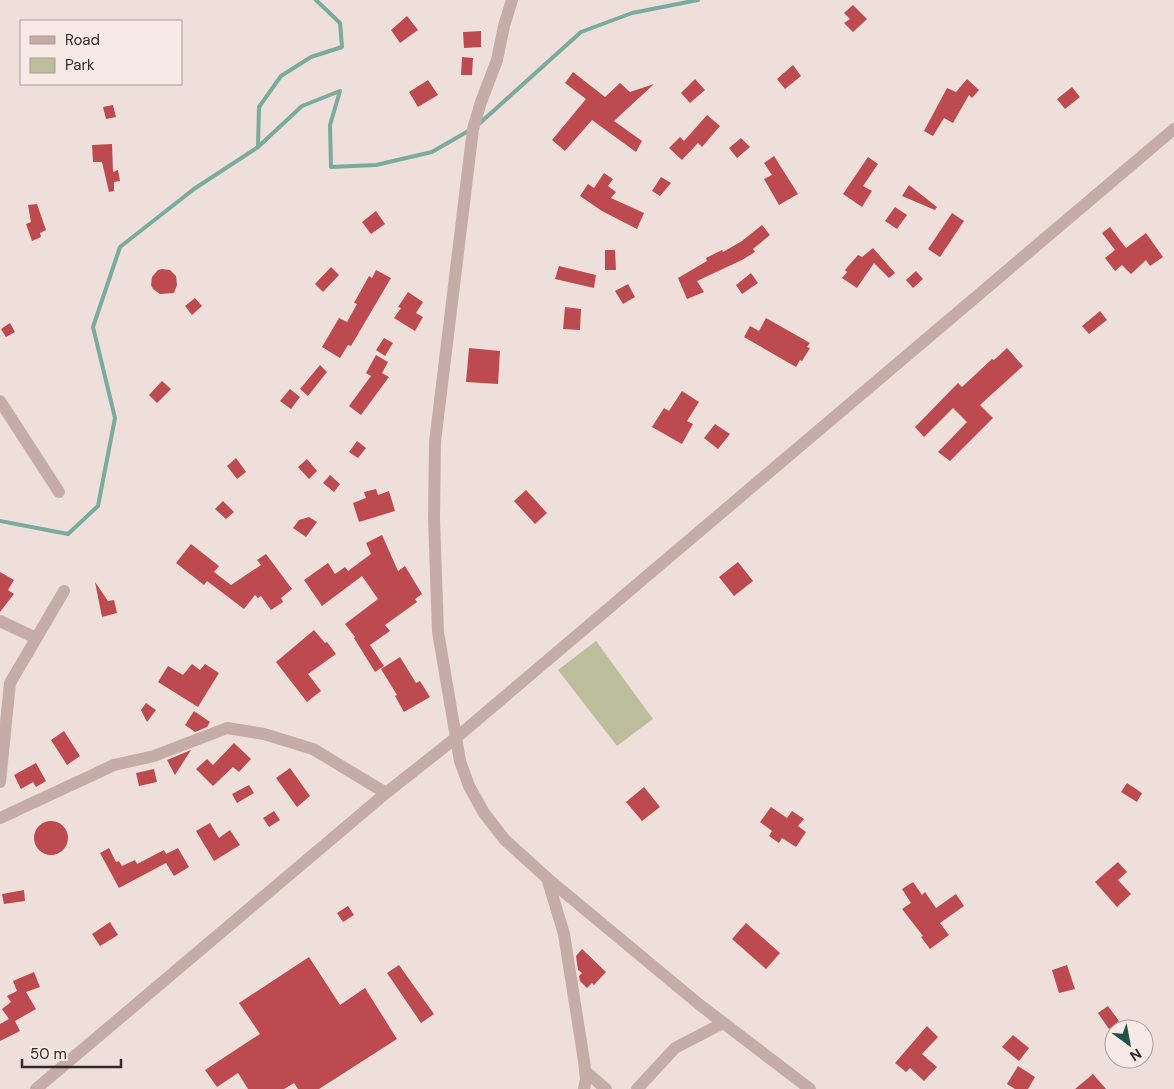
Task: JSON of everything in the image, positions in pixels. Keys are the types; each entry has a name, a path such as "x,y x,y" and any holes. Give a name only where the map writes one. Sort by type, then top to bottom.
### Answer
{"street":[{"path":"512,0 497,60 473,129 435,442 434,519 438,632 460,761 469,786 484,813 506,840 547,878 723,1023 810,1089"},
{"path":"36,1089 386,793 457,737 1174,129"},
{"path":"0,401 59,492"},
{"path":"0,782 10,683 64,591"},
{"path":"0,621 36,638"},
{"path":"0,818 114,765 154,756 226,728 264,734 313,749 386,793"},
{"path":"547,878 564,934 585,1071 584,1089"},
{"path":"637,1089 675,1048 723,1023"},
{"path":"585,1071 606,1089"}],"green space":[{"path":"596,641 653,719 617,746 558,670"}],"building":[{"path":"853,5 867,19 853,32 844,23 850,19 844,13"},
{"path":"407,16 418,30 400,43 391,30"},
{"path":"481,31 481,47 464,48 463,32"},
{"path":"462,57 473,58 472,75 461,75"},
{"path":"793,65 801,76 785,89 777,79"},
{"path":"573,72 605,97 620,83 630,92 654,84 614,121 642,141 636,152 592,120 565,151 552,140 586,99 565,83"},
{"path":"695,79 705,90 690,103 681,93"},
{"path":"967,79 979,90 972,98 969,95 953,123 944,118 933,136 924,131 947,88 956,92"},
{"path":"428,80 438,95 418,107 409,92"},
{"path":"1072,87 1080,97 1065,109 1057,99"},
{"path":"113,105 116,117 106,119 103,107"},
{"path":"707,115 720,126 702,147 698,143 682,160 669,148 680,137 684,141"},
{"path":"741,138 750,147 737,158 729,148"},
{"path":"112,144 113,172 118,170 120,181 114,182 114,191 109,192 102,162 93,162 92,145"},
{"path":"774,156 798,194 779,205 764,179 772,175 764,163"},
{"path":"868,157 878,164 863,186 872,191 862,207 843,194"},
{"path":"604,173 613,179 608,186 616,192 611,198 644,213 637,229 602,211 580,196 588,184 594,188"},
{"path":"661,177 671,183 660,196 652,191"},
{"path":"909,185 937,207 935,210 902,196"},
{"path":"37,204 46,230 40,233 41,237 32,241 26,224 31,222 28,205"},
{"path":"895,207 907,215 897,229 885,221"},
{"path":"376,211 385,224 371,234 362,222"},
{"path":"952,213 964,221 940,257 928,249"},
{"path":"762,225 770,235 753,249 755,252 697,281 704,292 687,299 678,278 707,261 706,258 722,250 723,252 742,241"},
{"path":"1110,227 1126,248 1146,233 1163,257 1150,266 1146,260 1131,274 1122,265 1115,271 1105,258 1115,250 1102,233"},
{"path":"873,248 895,273 889,278 874,263 857,288 842,278 847,272 845,270 858,255 862,257"},
{"path":"605,250 615,250 616,270 605,270"},
{"path":"559,266 596,275 594,288 555,279"},
{"path":"331,267 339,275 323,292 315,284"},
{"path":"158,270 170,270 176,276 177,285 174,293 160,294 151,285 152,277"},
{"path":"376,270 391,278 351,346 348,345 340,358 322,347 339,318 347,322 357,304 354,303 369,276 372,278"},
{"path":"916,271 923,279 913,288 906,280"},
{"path":"751,273 758,283 742,294 736,285"},
{"path":"628,284 635,297 623,304 615,291"},
{"path":"408,292 423,302 416,313 423,317 415,331 394,318 401,308 398,307"},
{"path":"195,298 202,306 192,315 185,306"},
{"path":"565,307 581,309 580,330 563,329"},
{"path":"1100,311 1107,320 1089,334 1082,326"},
{"path":"766,318 810,343 807,347 810,348 796,367 744,337 750,326 759,331"},
{"path":"10,323 15,332 6,337 1,329"},
{"path":"384,338 393,343 385,356 376,350"},
{"path":"469,348 500,351 498,384 466,382"},
{"path":"1007,348 1023,366 980,405 993,418 950,461 938,452 967,422 953,408 924,437 915,427 958,383 962,387 992,359 994,360"},
{"path":"376,355 388,362 382,373 389,377 361,415 349,406 371,376 366,373"},
{"path":"320,365 327,372 308,396 300,389"},
{"path":"162,381 171,389 157,403 149,395"},
{"path":"290,389 300,397 291,409 280,401"},
{"path":"682,391 699,402 687,421 693,424 682,444 652,427 664,408 669,411"},
{"path":"715,424 730,434 718,449 704,438"},
{"path":"357,441 366,448 358,458 349,452"},
{"path":"236,458 246,472 237,479 227,466"},
{"path":"307,459 317,471 309,479 298,467"},
{"path":"330,475 340,484 334,492 323,483"},
{"path":"376,489 378,495 389,491 395,511 359,522 353,503 366,498 364,492"},
{"path":"526,490 547,513 535,524 514,501"},
{"path":"223,501 234,512 226,519 215,509"},
{"path":"309,517 317,522 306,537 293,528 299,520"},
{"path":"382,535 398,571 405,566 422,594 415,599 417,602 385,625 390,631 370,645 384,666 375,672 355,637 345,624 378,599 362,576 322,606 304,580 328,563 335,574 345,567 348,571 371,554 366,543"},
{"path":"191,544 219,566 214,572 231,585 261,565 257,560 266,554 292,589 281,598 283,602 271,610 261,596 258,598 255,595 244,609 207,581 204,585 176,563"},
{"path":"738,562 753,581 734,596 719,577"},
{"path":"0,572 14,580 8,590 14,594 0,612"},
{"path":"95,582 108,601 114,600 117,613 102,617"},
{"path":"314,630 336,654 308,674 321,691 307,702 276,662"},
{"path":"400,657 416,683 420,681 430,697 404,712 395,696 397,695 381,669"},
{"path":"192,664 200,670 205,664 219,673 198,707 158,682 168,666 183,675"},
{"path":"146,703 156,710 147,722 141,710"},
{"path":"194,711 210,722 207,727 195,732 185,725"},
{"path":"64,731 80,756 67,765 51,740"},
{"path":"234,743 251,759 239,772 233,767 213,786 196,769 207,759 213,765"},
{"path":"191,750 175,775 167,760"},
{"path":"36,763 46,781 36,787 33,782 21,789 14,775"},
{"path":"290,768 310,796 297,807 276,778"},
{"path":"154,769 157,782 139,786 136,773"},
{"path":"1127,783 1142,793 1137,802 1121,792"},
{"path":"249,785 254,793 237,803 232,794"},
{"path":"644,787 660,807 642,821 626,802"},
{"path":"771,807 787,818 792,811 804,819 798,826 806,832 796,847 782,838 779,843 769,836 772,831 760,822"},
{"path":"274,811 280,820 269,827 263,818"},
{"path":"51,821 58,822 63,826 67,831 67,845 63,850 58,854 51,855 44,854 39,850 35,845 34,838 35,831 39,826 44,822"},
{"path":"210,823 219,838 230,830 240,845 214,861 196,831"},
{"path":"109,848 116,862 119,861 122,866 135,860 137,864 164,850 166,854 178,848 189,867 174,876 166,863 119,888 100,853"},
{"path":"1118,862 1127,872 1118,880 1131,894 1117,907 1095,882"},
{"path":"913,882 922,895 925,892 936,908 956,894 964,906 940,923 949,935 930,949 921,937 923,936 902,909 911,903 902,889"},
{"path":"24,890 25,901 4,904 2,894"},
{"path":"348,906 354,915 343,922 337,913"},
{"path":"110,922 118,935 100,946 92,934"},
{"path":"746,923 780,953 766,969 732,939"},
{"path":"582,949 606,972 594,985 592,983 587,988 580,981 579,976 582,973 578,970 576,956"},
{"path":"309,957 340,1005 365,988 397,1039 319,1089 298,1089 294,1083 284,1089 248,1089 238,1073 217,1087 205,1070 260,1034 239,1003"},
{"path":"399,965 434,1014 421,1023 387,973"},
{"path":"1067,965 1075,989 1059,993 1052,970"},
{"path":"34,972 40,987 26,992 36,1009 15,1021 20,1031 0,1041 0,1024 9,1019 2,1009 11,1002 7,996 17,991 13,981"},
{"path":"1108,1006 1118,1019 1104,1019 1104,1022 1098,1013"},
{"path":"927,1026 938,1037 922,1054 937,1067 924,1081 910,1068 906,1072 895,1063"},
{"path":"1013,1035 1029,1048 1019,1061 1002,1047"},
{"path":"1018,1066 1035,1077 1028,1089 1015,1089 1007,1084"},
{"path":"1093,1074 1106,1089 1075,1089"}],"waterway":[{"path":"258,146 259,107 281,76 311,57 342,47 340,23 316,0"},
{"path":"480,123 581,32 632,13 698,0"},
{"path":"0,521 68,534 98,506 115,418 93,327 120,247 194,189 258,147 302,106 340,91 330,125 331,167 376,165 432,152 470,130"}]}
